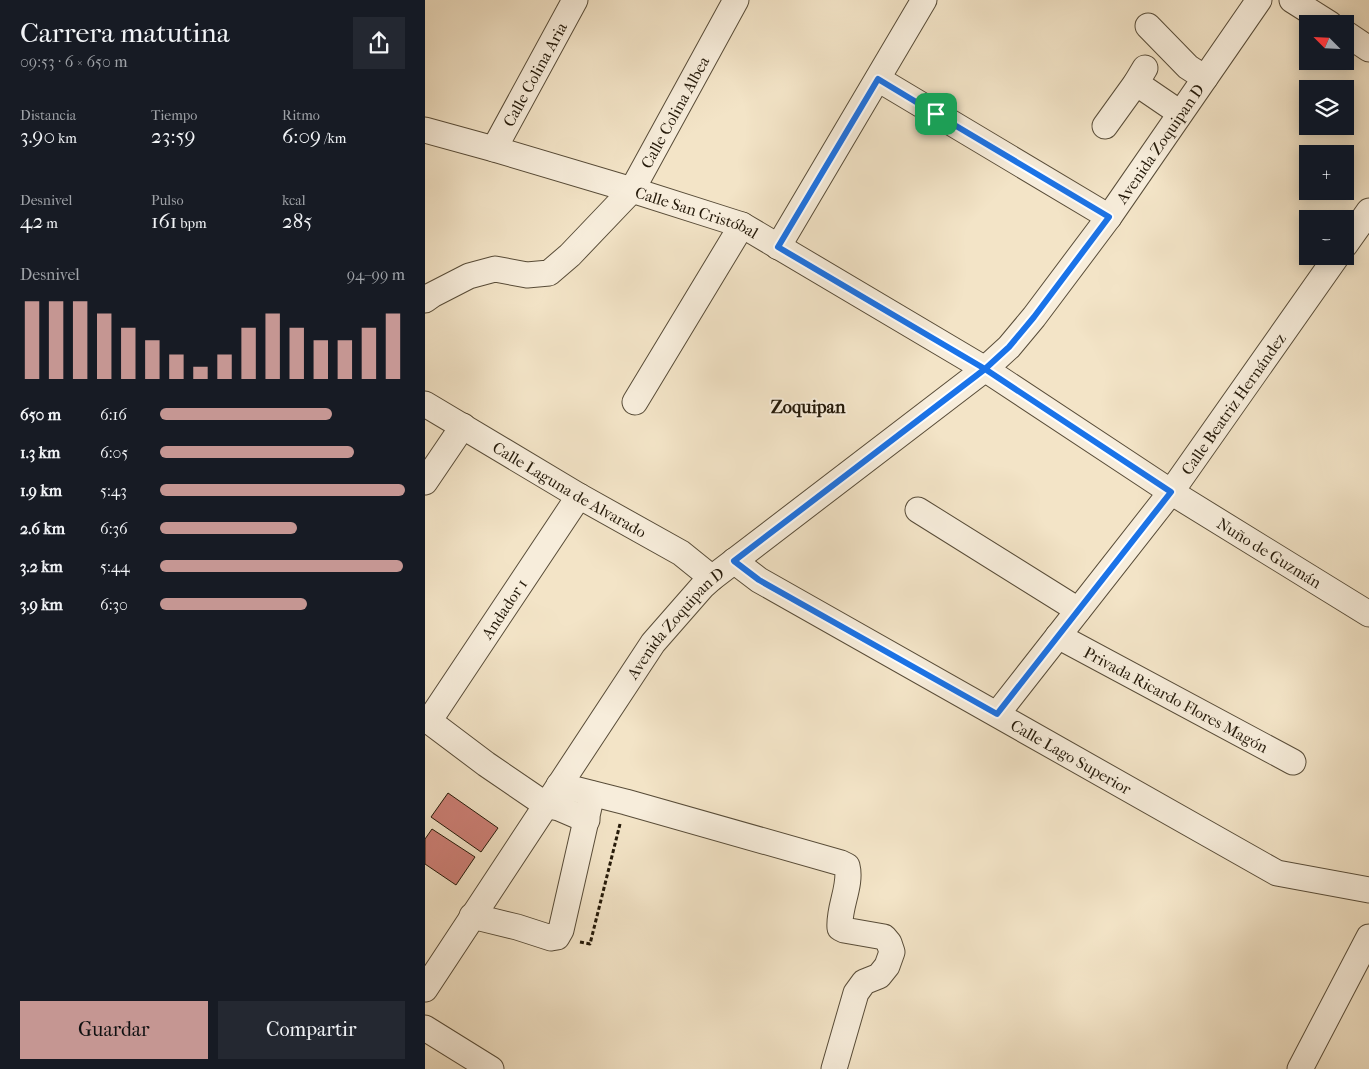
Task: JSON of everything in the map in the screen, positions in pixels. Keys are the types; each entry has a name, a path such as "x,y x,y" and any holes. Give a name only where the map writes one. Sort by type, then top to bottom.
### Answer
{"street":[{"name":"Calle Colina Aria","path":"495,149 575,0"},
{"name":"Calle Colina Albea","path":"425,300 469,276 495,269 527,275 549,273 570,255 633,190 736,0"},
{"path":"778,247 924,0"},
{"name":"Avenida Zoquipan D","path":"425,989 433,958 472,916 653,642 702,586 985,369 1009,347 1034,317 1109,217 1259,0"},
{"path":"1292,0 1316,15"},
{"path":"1148,26 1188,67 1205,78"},
{"path":"1354,39 1369,49"},
{"path":"1105,126 1141,76 1180,113"},
{"path":"878,79 1109,217"},
{"name":"Calle San Cristóbal","path":"425,130 633,190 742,225 985,369 1171,492"},
{"path":"1354,232 1369,211"},
{"path":"635,402 742,225"},
{"name":"Calle Beatriz Hernández","path":"997,714 1171,492 1331,265"},
{"name":"Calle Laguna de Alvarado","path":"425,404 579,496 681,553 712,578"},
{"path":"425,482 463,426"},
{"name":"Nuño de Guzmán","path":"1171,492 1369,614"},
{"name":"Andador 1","path":"427,720 579,496"},
{"path":"918,510 1078,610"},
{"name":"Calle Lago Superior","path":"734,561 759,580 1277,873 1369,890"},
{"name":"Privada Ricardo Flores Magón","path":"1058,636 1293,762"},
{"path":"427,720 486,764 552,795 592,794 847,866 849,873 839,923 840,928 884,938 889,943 892,952 887,966 879,976 864,982 856,993 834,1069"},
{"path":"472,916 551,938 557,937 561,930 592,794"},
{"path":"552,795 559,808 587,820"},
{"path":"1300,1069 1369,936"},
{"path":"425,1028 491,1069"}],"path":[{"path":"557,937 590,944 625,802"}],"building":[{"path":"448,793 498,828 481,852 431,817"},
{"path":"432,829 475,857 456,885 425,864 425,839"}],"district":[{"name":"Zoquipan","path":"808,407"}],"route":[{"path":"936,114 878,79 778,247 985,369 1171,492 997,714 759,580 734,561 985,369 1009,347 1034,317 1109,217 936,114"}]}
